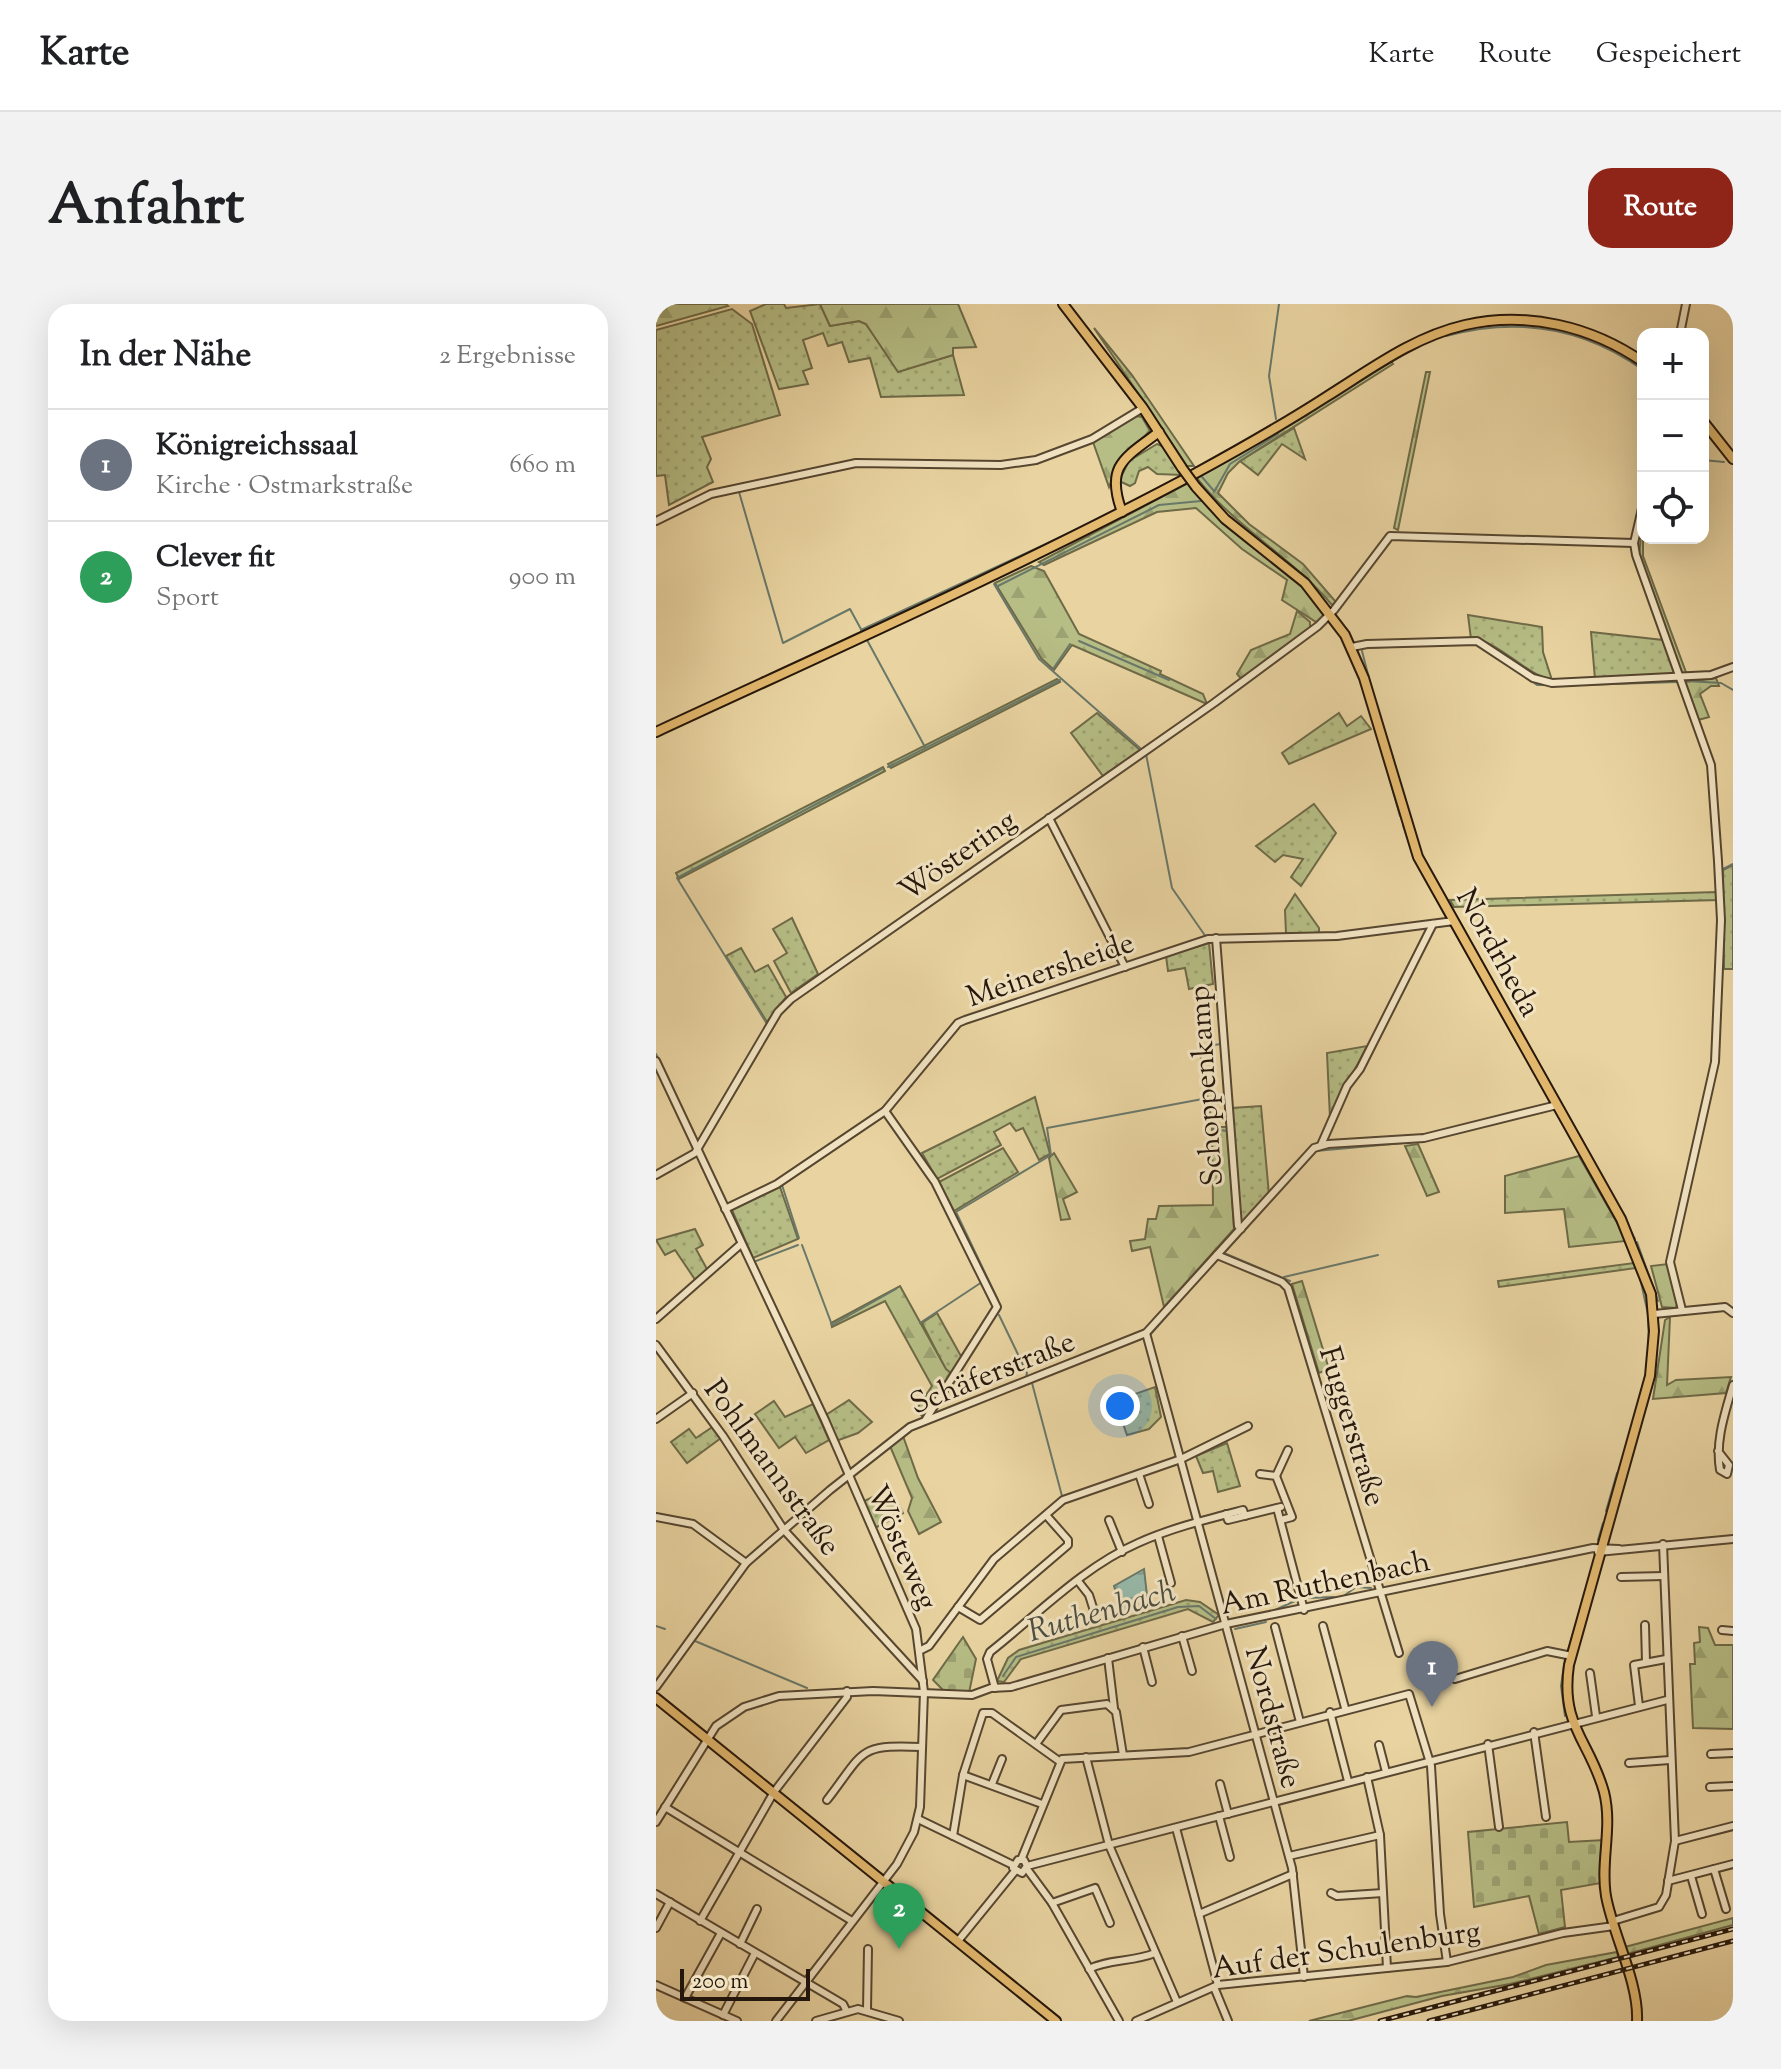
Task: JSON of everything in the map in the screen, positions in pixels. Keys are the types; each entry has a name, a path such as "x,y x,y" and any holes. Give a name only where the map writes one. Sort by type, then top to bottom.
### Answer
{"main road":[{"name":"Nordrheda","path":"1063,304 1143,408 1196,487 1225,519 1305,583 1332,613 1352,647 1415,849 1633,1242 1654,1314 1647,1392 1572,1656 1566,1694 1572,1722 1598,1775 1606,1801 1609,1828 1606,1892 1637,2021"},
{"path":"656,732 1125,510 1265,434 1400,350 1456,327 1511,320 1557,324 1602,339 1637,359"},
{"path":"1709,429 1733,459"},
{"path":"1125,510 1114,488 1116,471 1126,458 1161,435"},
{"path":"656,1698 1056,2021"}],"street":[{"path":"1681,328 1686,304"},
{"path":"656,521 711,494 856,463 1001,465 1036,460 1092,439 1143,408"},
{"path":"1637,530 1634,543 1711,765 1721,920 1715,1062 1670,1262 1682,1310"},
{"name":"Wöstering","path":"656,1175 697,1148 778,1012 791,999 1214,703 1332,613 1393,534 1634,543"},
{"path":"1352,647 1471,640 1484,643 1543,682 1681,678 1711,675 1733,667"},
{"path":"1049,818 1125,967"},
{"name":"Meinersheide","path":"725,1209 777,1184 885,1111 958,1023 1216,938 1337,936 1454,921"},
{"name":"Schäferstraße","path":"656,1687 746,1563 894,1439 926,1419 1146,1333 1314,1148 1321,1145 1347,1086 1360,1069 1433,924"},
{"name":"Schoppenkamp","path":"1216,938 1238,1226 1241,1229"},
{"name":"Wösteweg","path":"656,1061 916,1629 921,1650 924,1692 918,1819 905,1851 776,2021"},
{"path":"1321,1145 1424,1138 1557,1105"},
{"path":"885,1111 935,1182 997,1307 926,1419"},
{"path":"656,1319 741,1244"},
{"name":"Fuggerstraße","path":"1217,1255 1282,1282 1288,1288 1399,1653"},
{"path":"1654,1314 1725,1307 1733,1313"},
{"name":"Nordstraße","path":"1146,1333 1289,1856 1304,1977"},
{"name":"Pohlmannstraße","path":"656,1345 693,1393 784,1530 923,1681"},
{"path":"1718,1451 1733,1385"},
{"path":"656,1419 693,1393"},
{"path":"921,1650 929,1646 994,1559 1063,1500 1181,1459 1248,1426"},
{"path":"1288,1450 1276,1476 1281,1520 1304,1610"},
{"path":"1139,1474 1149,1504"},
{"path":"1260,1474 1276,1476"},
{"path":"995,1688 987,1659 990,1652 1078,1581 1122,1552 1198,1522 1243,1510 1245,1516 1288,1505 1292,1517 1281,1520"},
{"path":"958,1607 980,1620 1068,1545 1068,1540 1046,1515"},
{"path":"656,1517 693,1524 746,1563"},
{"path":"1109,1520 1122,1552"},
{"path":"1158,1536 1171,1583"},
{"name":"Am Ruthenbach","path":"656,1822 706,1739 724,1719 757,1702 794,1694 847,1691 972,1695 995,1688 1018,1686 1226,1624 1590,1549 1733,1539"},
{"path":"1663,1544 1675,1841 1668,1881 1733,1864"},
{"path":"1621,1577 1664,1576"},
{"path":"1078,1581 1089,1595 1095,1614"},
{"path":"1645,1625 1646,1662"},
{"path":"1323,1626 1345,1708"},
{"path":"1275,1627 1300,1722"},
{"path":"1722,1630 1733,1631"},
{"path":"1182,1636 1192,1671"},
{"path":"1143,1647 1152,1682"},
{"path":"1455,1679 1547,1651 1572,1656"},
{"path":"1108,1658 1123,1755"},
{"path":"1639,1706 1633,1667 1666,1659"},
{"path":"1590,1673 1596,1716"},
{"path":"700,1921 774,1792 847,1697 847,1691"},
{"path":"953,1836 963,1775 980,1717 986,1712 1059,1761 1189,1752 1345,1708 1409,1694 1430,1760 1440,1914 1447,1962"},
{"path":"918,1819 1022,1873 1027,1867 1109,1845 1572,1722 1667,1700"},
{"path":"1036,1744 1061,1710 1100,1704 1114,1708"},
{"path":"1330,1712 1348,1781"},
{"path":"1534,1732 1546,1817"},
{"path":"1488,1744 1499,1827"},
{"path":"827,1800 870,1748 883,1745 922,1747"},
{"path":"1379,1745 1386,1772"},
{"path":"1711,1754 1733,1753"},
{"path":"1086,1757 1109,1845 1177,2002"},
{"path":"992,1784 1002,1759"},
{"path":"1629,1763 1670,1760"},
{"path":"958,1941 1021,1860 1059,1761"},
{"path":"963,1775 1042,1804"},
{"path":"1367,1777 1380,1835 1387,1968"},
{"path":"1220,1784 1228,1814"},
{"path":"1710,1787 1733,1786"},
{"path":"665,1807 852,1921"},
{"path":"1219,1816 1230,1857"},
{"path":"1176,1828 1216,1986 1228,2021"},
{"path":"1675,1841 1733,1828"},
{"path":"1289,1856 1380,1835"},
{"path":"1021,1860 1052,1903 1119,2021"},
{"path":"1714,1869 1726,1909"},
{"path":"1199,1914 1293,1874"},
{"path":"1691,1876 1702,1914"},
{"name":"Auf der Schulenburg","path":"1136,2021 1216,1986 1447,1962 1613,1924 1655,1911 1663,1901 1668,1881"},
{"path":"1052,1903 1095,1888 1110,1923"},
{"path":"1331,1893 1337,1896 1383,1893"},
{"path":"656,1894 843,2004 846,2010"},
{"path":"656,1928 670,1902"},
{"path":"740,1944 757,1909"},
{"path":"685,1998 721,1933"},
{"path":"867,2010 868,1949"},
{"path":"723,2015 755,1953"},
{"path":"1089,1969 1102,1964 1135,1962 1155,1953"},
{"path":"656,1985 737,2021"},
{"path":"816,2021 846,2010 867,2010 899,2021"}],"green space":[{"path":"656,304 726,304 728,306 656,326"},
{"path":"766,304 784,304 786,308 820,304 830,326 859,321 866,324 898,371 953,355 964,395 881,397 870,358 849,362 842,342 828,346 823,333 803,340 812,368 803,371 808,384 779,389 750,311"},
{"path":"820,304 958,304 976,347 953,348 953,355 898,372 866,324 859,321 830,326"},
{"path":"732,309 752,324 780,415 702,437 711,459 707,467 713,482 669,505 665,475 656,476 656,330"},
{"path":"1094,328 1132,375 1194,466 1187,466"},
{"path":"1391,361 1393,364 1240,461 1228,473 1218,493 1249,524 1303,564 1336,602 1332,605 1300,572 1229,512 1197,478 1290,425"},
{"path":"1426,372 1430,372 1398,530 1394,528"},
{"path":"1136,416 1142,417 1150,431 1119,461 1109,487 1093,442"},
{"path":"1294,428 1305,459 1282,444 1258,475 1240,461"},
{"path":"1157,444 1165,447 1182,475 1157,474 1148,467 1139,471 1135,483 1130,486 1119,481 1129,461"},
{"path":"1188,483 1220,517 1309,593 1325,610 1325,617 1316,622 1282,600 1287,580 1242,549 1196,508 1157,512 1044,565 1039,562"},
{"path":"1640,544 1643,544 1643,556 1687,675 1682,675 1639,556"},
{"path":"1031,566 1044,571 1079,634 1161,671 1160,674 1203,694 1207,704 1072,645 1054,670 1041,658 995,583"},
{"path":"1297,611 1310,622 1310,628 1242,680 1237,674 1251,650 1290,634"},
{"path":"1468,615 1542,627 1543,652 1552,680 1531,671 1491,645 1471,639"},
{"path":"1591,632 1663,640 1676,673 1672,676 1595,679"},
{"path":"1716,678 1719,686 1711,686 1700,694 1709,717 1698,720 1685,682"},
{"path":"1057,679 1060,682 891,768 888,764"},
{"path":"1097,713 1140,750 1103,776 1071,733"},
{"path":"1339,713 1347,726 1361,716 1371,729 1289,764 1282,753"},
{"path":"883,767 885,771 679,879 676,873"},
{"path":"1314,804 1336,833 1301,886 1291,877 1303,859 1283,855 1275,862 1256,846"},
{"path":"1733,865 1733,969 1724,969 1723,870"},
{"path":"1717,892 1718,900 1454,907 1450,900"},
{"path":"1295,894 1319,928 1319,933 1286,933 1285,910"},
{"path":"792,918 818,974 791,993 774,961 787,953 773,929"},
{"path":"1209,943 1213,984 1189,989 1185,968 1168,971 1166,956"},
{"path":"741,948 755,972 768,965 786,997 767,1022 726,956"},
{"path":"1367,1046 1330,1118 1327,1053"},
{"path":"1035,1097 1050,1154 1039,1160 1023,1128 1016,1131 1010,1123 994,1132 1001,1145 937,1179 922,1153"},
{"path":"1261,1106 1269,1195 1243,1223 1240,1221 1232,1108"},
{"path":"1212,1127 1228,1127 1234,1229 1164,1307 1150,1247 1132,1251 1130,1241 1145,1239 1148,1219 1156,1219 1159,1206 1213,1205"},
{"path":"1418,1144 1439,1192 1427,1196 1405,1146"},
{"path":"1003,1148 1018,1172 954,1211 939,1182"},
{"path":"1054,1153 1077,1192 1063,1199 1070,1219 1061,1220 1049,1158"},
{"path":"1579,1156 1626,1241 1569,1247 1564,1209 1505,1213 1505,1176"},
{"path":"780,1187 798,1239 753,1258 732,1210"},
{"path":"695,1229 703,1245 696,1249 708,1271 696,1281 675,1250 665,1255 656,1240"},
{"path":"1634,1263 1636,1268 1499,1287 1498,1281"},
{"path":"1668,1264 1679,1297 1676,1308 1662,1307 1651,1266"},
{"path":"1302,1281 1329,1369 1319,1373 1292,1284"},
{"path":"900,1286 946,1369 952,1374 922,1416 916,1410 932,1386 885,1301 832,1327 831,1323"},
{"path":"937,1313 962,1358 952,1374 946,1370 922,1323"},
{"path":"1670,1317 1667,1385 1676,1380 1731,1377 1726,1393 1653,1399 1665,1320"},
{"path":"1155,1387 1161,1417 1149,1429 1127,1435 1115,1401"},
{"path":"849,1400 872,1422 858,1433 836,1441 826,1415"},
{"path":"774,1401 785,1417 813,1404 829,1440 806,1453 795,1437 779,1448 755,1414"},
{"path":"714,1426 721,1438 687,1463 671,1442 689,1429 696,1438"},
{"path":"903,1436 918,1478 941,1522 919,1534 908,1511 912,1498 890,1446"},
{"path":"1227,1443 1240,1486 1218,1492 1213,1471 1203,1473 1196,1456"},
{"path":"890,1489 903,1513 873,1529 862,1502"},
{"path":"1186,1600 1200,1602 1219,1615 1213,1622 1188,1609 1021,1659 1004,1682 997,1681 1008,1658 1019,1650"},
{"path":"1699,1627 1708,1628 1715,1645 1733,1645 1733,1729 1693,1728 1690,1664 1695,1664 1694,1643 1700,1642"},
{"path":"963,1637 976,1659 969,1693 943,1690 933,1680"},
{"path":"1567,1822 1569,1842 1604,1840 1601,1883 1561,1890 1565,1927 1539,1934 1529,1896 1474,1907 1468,1832"},
{"path":"1733,1918 1733,1925 1627,1954 1625,1947"},
{"path":"1617,1952 1618,1957 1510,1984 1442,1996 1348,2021 1309,2021 1407,1996 1416,1997 1513,1977 1546,1965"}],"water":[{"path":"1144,1569 1148,1604 1122,1613 1114,1586"}],"waterway":[{"path":"1058,304 1135,405"},
{"path":"1276,419 1269,376 1279,304"},
{"path":"1073,311 1090,332"},
{"path":"1446,336 1498,327 1548,330 1597,344 1637,366"},
{"path":"1214,492 1230,464 1278,434"},
{"path":"1709,461 1724,462"},
{"path":"1202,477 1214,491"},
{"path":"739,492 783,643 850,609 862,631"},
{"path":"996,587 1159,505 1201,501"},
{"path":"861,630 1093,522"},
{"path":"994,584 1039,659 1140,748"},
{"path":"867,640 925,747"},
{"path":"1079,641 1169,680"},
{"path":"1053,669 1070,644"},
{"path":"1439,645 1477,644"},
{"path":"1366,648 1433,645"},
{"path":"1362,651 1371,686"},
{"path":"1523,675 1537,685 1549,685"},
{"path":"888,767 1060,680"},
{"path":"1687,681 1721,683 1733,690"},
{"path":"1580,685 1677,682"},
{"path":"1367,698 1400,816"},
{"path":"1157,747 1222,702"},
{"path":"1146,754 1172,888 1206,937"},
{"path":"787,998 767,1024 677,878 882,769"},
{"path":"1403,825 1414,858 1448,919"},
{"path":"1723,969 1723,869 1733,864"},
{"path":"872,938 894,923"},
{"path":"1436,927 1451,925 1483,981"},
{"path":"858,948 869,941"},
{"path":"822,973 854,951"},
{"path":"1128,963 1154,954"},
{"path":"967,1016 1119,965"},
{"path":"792,994 817,976"},
{"path":"1218,1001 1221,1044 1199,1047 1213,1129 1227,1131 1235,1229 1218,1249"},
{"path":"1353,1073 1367,1048"},
{"path":"656,1054 692,1130"},
{"path":"998,1300 956,1212 1051,1155 1047,1128 1208,1098"},
{"path":"799,1238 782,1185 883,1116"},
{"path":"1290,1281 1224,1253 1316,1151 1425,1141"},
{"path":"656,1179 695,1157"},
{"path":"698,1158 724,1214"},
{"path":"1628,1226 1635,1239"},
{"path":"1637,1242 1658,1301"},
{"path":"756,1261 798,1245"},
{"path":"802,1245 832,1325 896,1289"},
{"path":"1284,1277 1378,1255"},
{"path":"1150,1335 1217,1259"},
{"path":"1640,1278 1648,1314 1649,1347"},
{"path":"920,1323 982,1282"},
{"path":"1291,1285 1341,1450"},
{"path":"946,1410 1026,1377 1027,1373 999,1315"},
{"path":"1033,1374 1099,1348"},
{"path":"1032,1383 1062,1496"},
{"path":"703,1404 716,1421"},
{"path":"1606,1511 1617,1473 1620,1473"},
{"path":"1598,1540 1603,1523"},
{"path":"1568,1650 1594,1561"},
{"path":"660,1687 741,1576"},
{"name":"Ruthenbach","path":"1345,1595 1356,1587 1371,1588"},
{"name":"Ruthenbach","path":"1307,1598 1334,1597"},
{"name":"Ruthenbach","path":"1275,1610 1295,1601"},
{"name":"Ruthenbach","path":"1003,1676 1016,1657 1178,1607 1199,1606 1216,1619"},
{"name":"Ruthenbach","path":"1235,1629 1266,1622"},
{"name":"Ruthenbach","path":"656,1626 665,1629"},
{"name":"Ruthenbach","path":"695,1641 807,1688"},
{"path":"1565,1659 1561,1686 1565,1716"}],"railway":[{"path":"1380,2021 1733,1929"},
{"path":"1429,2021 1733,1941"}],"place":[{"name":"Königreichssaal","path":"1432,1707"},
{"name":"Clever fit","path":"899,1949"}]}
